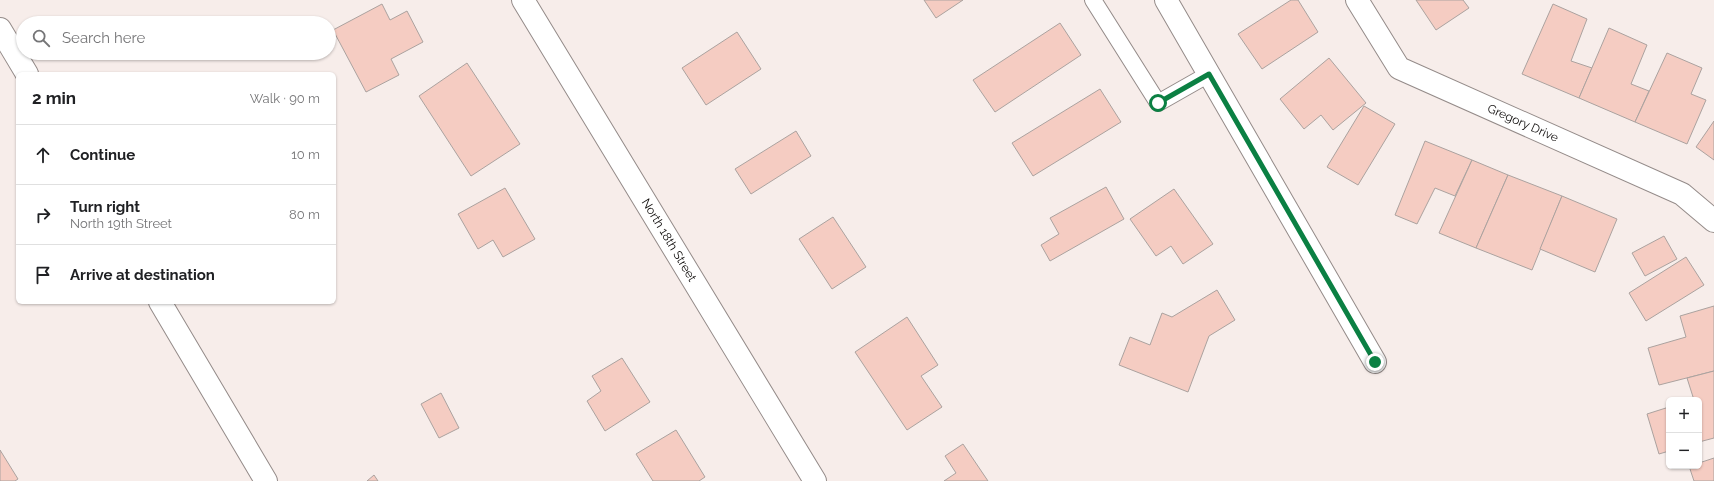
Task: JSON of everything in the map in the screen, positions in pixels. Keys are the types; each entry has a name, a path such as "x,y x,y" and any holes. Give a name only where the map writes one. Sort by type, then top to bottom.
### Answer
{"street":[{"name":"North 18th Street","path":"523,0 815,481"},
{"path":"1166,0 1375,362"},
{"name":"Gregory Drive","path":"1357,0 1399,68 1682,194 1714,220"},
{"path":"0,29 16,56"},
{"path":"19,60 26,72"},
{"path":"161,304 266,481"}],"lane":[{"path":"1093,0 1158,103 1209,74"}],"building":[{"path":"924,0 963,0 936,18"},
{"path":"1291,0 1298,0 1318,32 1262,69 1238,34"},
{"path":"1416,0 1463,0 1469,8 1436,30"},
{"path":"382,4 390,20 407,11 423,42 391,59 399,75 366,92 336,36 336,28"},
{"path":"1553,4 1587,19 1571,61 1592,68 1579,98 1522,74"},
{"path":"1060,23 1081,55 995,112 973,80"},
{"path":"1609,28 1647,45 1631,84 1649,91 1635,122 1579,98"},
{"path":"737,32 761,69 706,105 682,68"},
{"path":"1667,53 1702,68 1691,94 1706,100 1687,144 1635,122"},
{"path":"1329,58 1366,103 1333,130 1321,115 1304,129 1280,99"},
{"path":"467,63 520,144 471,176 419,96"},
{"path":"1100,89 1121,122 1033,176 1012,143"},
{"path":"1364,106 1395,124 1358,185 1327,167"},
{"path":"1714,121 1714,160 1696,147"},
{"path":"796,131 811,156 751,194 735,169"},
{"path":"1425,141 1472,160 1455,196 1435,188 1417,224 1395,215"},
{"path":"1472,160 1508,175 1476,248 1439,233"},
{"path":"1508,175 1562,196 1532,270 1476,248"},
{"path":"1106,187 1124,219 1050,261 1041,245 1059,234 1050,218"},
{"path":"505,188 535,239 503,257 493,240 478,249 458,214"},
{"path":"1174,189 1213,244 1183,264 1171,246 1156,256 1130,219"},
{"path":"1562,196 1617,219 1595,272 1540,249"},
{"path":"833,217 866,267 832,289 799,239"},
{"path":"1664,236 1677,259 1645,276 1632,253"},
{"path":"1686,257 1704,285 1646,321 1629,293"},
{"path":"1217,290 1235,320 1209,336 1188,392 1119,365 1130,337 1150,345 1162,313 1172,317"},
{"path":"1714,306 1714,371 1659,385 1648,348 1686,337 1680,316"},
{"path":"907,317 938,365 921,376 942,407 907,430 855,352"},
{"path":"622,358 650,402 605,431 587,401 601,391 592,376"},
{"path":"1714,371 1714,438 1702,441 1702,397 1693,397 1687,378"},
{"path":"441,393 459,428 439,438 421,404"},
{"path":"1666,408 1666,452 1659,454 1647,414"},
{"path":"676,430 705,477 699,481 653,481 636,454"},
{"path":"963,444 988,481 944,481 956,473 945,456"},
{"path":"0,450 18,479 15,481 0,481"},
{"path":"1714,458 1714,481 1694,481 1690,469 1702,469 1702,462"},
{"path":"374,475 378,481 367,481"}],"route":[{"path":"1158,103 1209,74 1375,362"}]}
